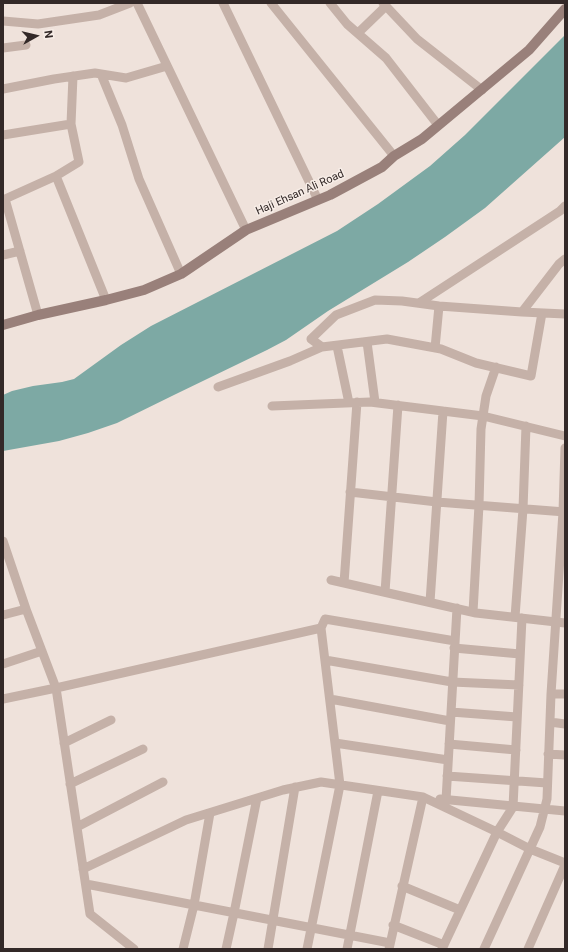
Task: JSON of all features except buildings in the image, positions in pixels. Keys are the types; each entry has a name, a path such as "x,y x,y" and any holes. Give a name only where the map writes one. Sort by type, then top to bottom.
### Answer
{"street":[{"path":"3,21 38,24 99,16 130,3"},
{"path":"137,3 246,230"},
{"path":"223,3 318,200"},
{"path":"271,3 394,156"},
{"path":"330,3 347,24 386,58 438,125"},
{"path":"358,33 385,5 417,39 482,90"},
{"name":"Haji Ehsan Ali Road","path":"3,325 144,290 181,274 246,230 330,195 382,166 394,156 422,139 529,50 565,9"},
{"path":"3,48 26,45"},
{"path":"3,90 54,79 94,73 126,78 167,66"},
{"path":"101,74 122,124 139,179 181,274"},
{"path":"38,316 4,197 56,176 79,162 71,124 73,76"},
{"path":"3,135 71,124"},
{"path":"56,176 106,300"},
{"path":"419,303 560,211 565,206"},
{"path":"3,255 20,251"},
{"path":"522,312 559,264 565,259"},
{"path":"322,347 311,339 336,315 375,300 402,301 439,306 565,314"},
{"path":"435,348 439,306"},
{"path":"218,388 290,361 322,347 387,339 441,349 476,363 531,376 542,313"},
{"path":"367,342 375,402"},
{"path":"337,346 353,403 350,492 344,583"},
{"path":"473,612 483,416 486,396 496,367"},
{"path":"272,406 375,402 483,416 565,436"},
{"path":"385,592 398,405"},
{"path":"430,602 443,411"},
{"path":"393,925 443,947 497,832 513,807 519,685 520,654 518,617 526,426"},
{"path":"484,949 540,827 547,799 551,694 560,623 565,448"},
{"path":"350,492 437,502 564,512"},
{"path":"3,541 6,563 26,609 56,688 90,914 134,949"},
{"path":"331,580 473,612 560,623"},
{"path":"446,800 457,608"},
{"path":"3,615 26,609"},
{"path":"307,949 340,785 321,628 325,619 455,644 520,654"},
{"path":"3,699 321,628"},
{"path":"3,664 42,651"},
{"path":"325,660 452,682 519,685"},
{"path":"551,694 565,694"},
{"path":"330,699 450,717 517,717"},
{"path":"64,743 111,720"},
{"path":"550,722 565,724"},
{"path":"335,743 448,760"},
{"path":"449,744 516,750"},
{"path":"70,784 143,749"},
{"path":"548,754 565,755"},
{"path":"447,776 547,783"},
{"path":"77,827 163,782"},
{"path":"83,869 186,820 295,787 321,782 446,800 565,811"},
{"path":"268,949 295,787"},
{"path":"347,949 378,791"},
{"path":"423,797 530,849 565,864 528,949"},
{"path":"86,884 311,928 389,946 423,797"},
{"path":"226,949 257,798"},
{"path":"183,949 194,905 210,813"},
{"path":"402,886 460,910"}],"water":[{"path":"565,35 565,137 485,208 408,262 328,311 286,340 267,350 117,423 59,441 3,451 3,395 12,391 33,386 74,379 121,345 151,326 337,231 378,204 430,166 465,135"}]}
